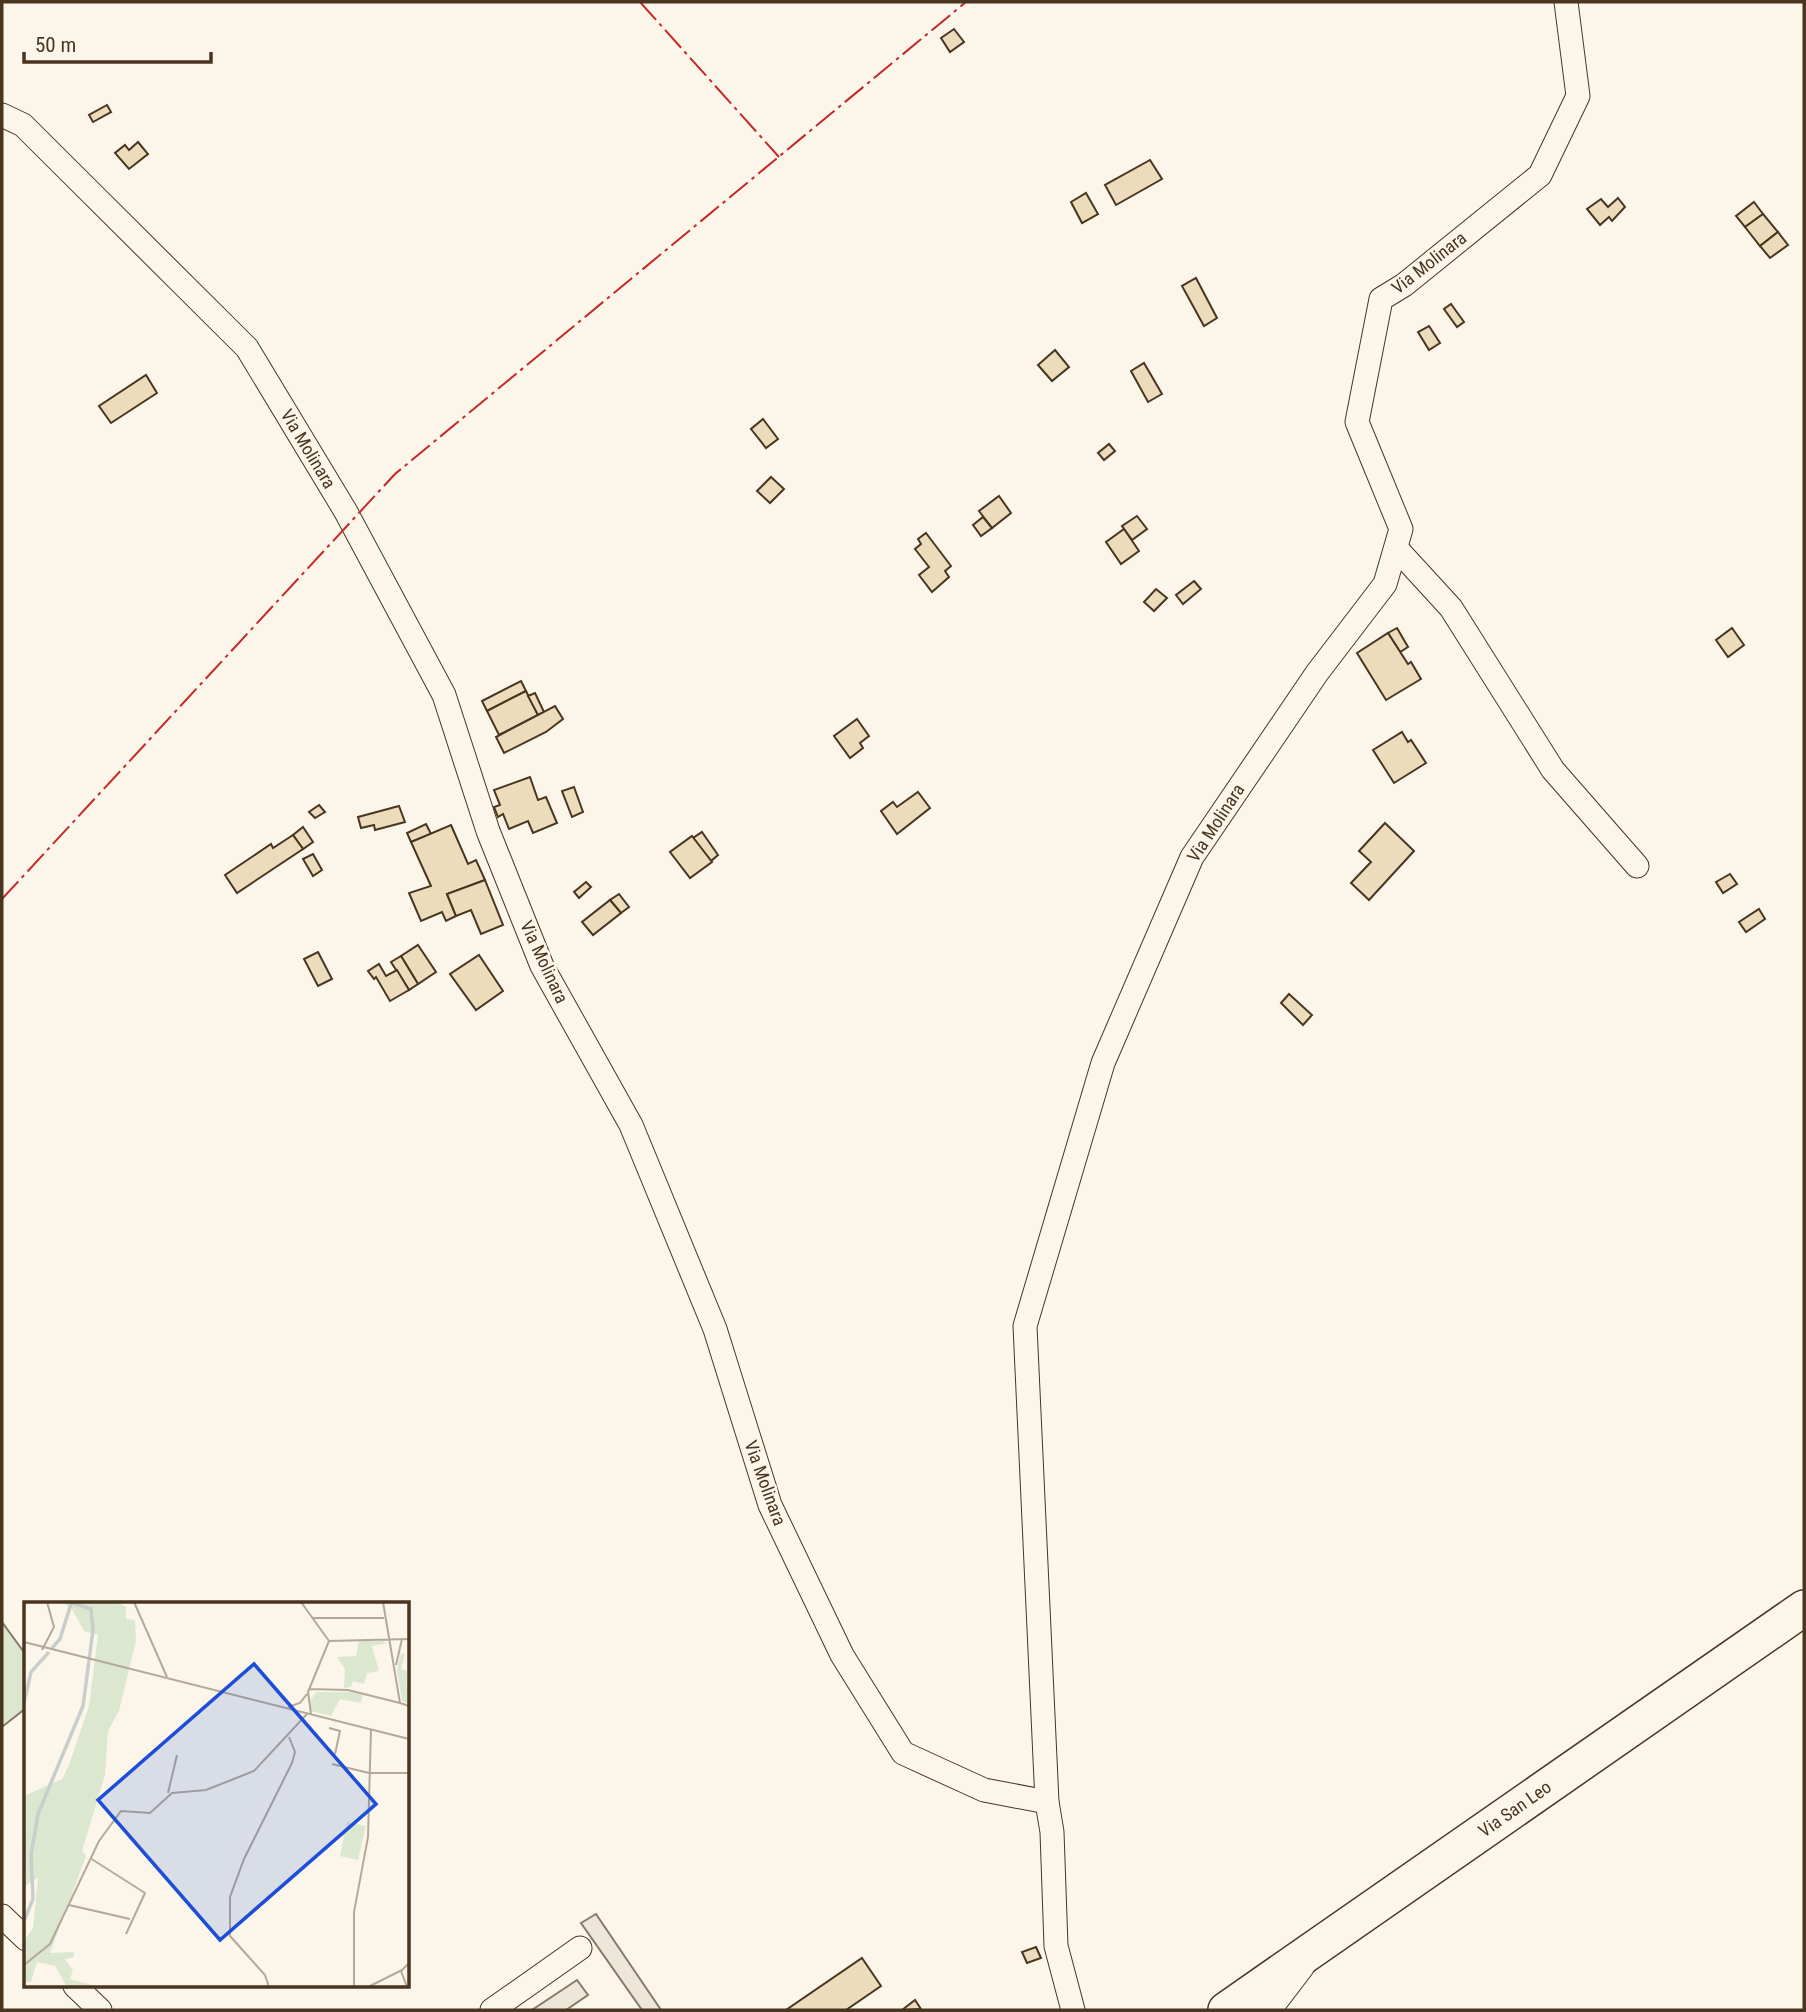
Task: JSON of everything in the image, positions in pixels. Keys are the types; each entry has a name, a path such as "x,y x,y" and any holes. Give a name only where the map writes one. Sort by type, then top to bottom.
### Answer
{"main road":[{"name":"Via San Leo","path":"1226,2010 1804,1608"}],"street":[{"name":"Via Molinara","path":"1073,2010 1056,1946 1025,1326 1103,1063 1192,858 1317,673 1385,584 1401,529 1357,422 1381,299 1404,285 1540,175 1578,96 1566,2"},
{"name":"Via Molinara","path":"2,115 23,125 247,348 346,512 443,695 488,831 542,966 631,1125 715,1329 770,1505 848,1666 903,1753 984,1790 1047,1802"},
{"path":"1396,548 1451,608 1553,770 1637,866"},
{"path":"2,1916 24,1937"},
{"path":"492,2010 580,1948"},
{"path":"1264,2010 1309,1953"},
{"path":"77,1988 100,2010"}],"green space":[{"path":"2,1622 24,1652 24,1710 2,1727"}],"shaded area":[{"path":"596,1914 661,2010 642,2010 581,1923"},
{"path":"577,1980 588,1995 566,2010 532,2010"}],"building":[{"path":"954,29 964,42 950,52 941,38"},
{"path":"107,105 111,112 93,122 89,115"},
{"path":"138,142 148,154 129,169 115,153 125,145 129,150"},
{"path":"1150,160 1162,179 1116,205 1105,185"},
{"path":"1086,193 1098,214 1082,223 1071,202"},
{"path":"1618,198 1625,207 1612,221 1609,217 1600,225 1587,209 1601,199 1608,207"},
{"path":"1754,202 1763,214 1745,227 1736,216"},
{"path":"1763,214 1778,232 1760,246 1745,227"},
{"path":"1778,232 1788,245 1770,258 1760,246"},
{"path":"1196,278 1217,318 1204,326 1182,286"},
{"path":"1451,304 1464,322 1457,327 1444,309"},
{"path":"1429,326 1440,343 1429,350 1418,332"},
{"path":"1055,350 1069,367 1052,381 1038,365"},
{"path":"1144,363 1162,394 1148,402 1131,371"},
{"path":"146,375 157,393 111,423 99,406"},
{"path":"763,419 778,439 766,448 751,429"},
{"path":"1109,444 1115,451 1104,460 1098,453"},
{"path":"771,477 784,489 770,503 757,491"},
{"path":"999,496 1011,513 992,528 979,511"},
{"path":"1137,516 1147,529 1132,540 1122,526"},
{"path":"983,517 992,528 981,536 973,525"},
{"path":"1124,529 1139,551 1121,564 1106,542"},
{"path":"926,533 951,566 945,571 949,577 932,592 919,575 929,567 915,549 921,544 918,539"},
{"path":"1194,581 1201,589 1183,604 1176,595"},
{"path":"1156,589 1167,598 1154,611 1144,602"},
{"path":"1397,628 1408,647 1400,652 1388,633"},
{"path":"1732,628 1744,645 1728,657 1716,640"},
{"path":"1388,633 1421,679 1386,700 1357,653"},
{"path":"521,681 526,691 487,711 482,701"},
{"path":"526,691 538,715 499,735 487,711"},
{"path":"535,693 544,712 538,715 528,696"},
{"path":"555,706 563,719 546,732 504,753 496,737"},
{"path":"857,719 869,736 860,743 863,748 850,758 834,736"},
{"path":"1402,732 1408,742 1411,740 1426,763 1394,783 1373,750"},
{"path":"530,777 538,800 546,797 557,823 533,833 528,821 509,829 503,814 498,817 494,807 500,805 494,790"},
{"path":"574,787 583,812 572,817 562,791"},
{"path":"918,792 930,808 897,834 881,811 893,802 897,807"},
{"path":"319,805 325,812 315,818 309,812"},
{"path":"399,806 405,822 375,830 374,825 361,828 358,817"},
{"path":"1385,823 1414,851 1369,900 1351,883 1371,862 1359,851"},
{"path":"426,824 431,834 411,842 407,833"},
{"path":"451,825 468,864 476,860 485,880 447,894 456,916 446,921 442,912 421,921 409,893 431,886 411,842"},
{"path":"303,827 313,842 303,849 293,835"},
{"path":"702,832 718,855 711,861 693,838"},
{"path":"293,835 303,849 237,893 225,875 271,844 273,848"},
{"path":"692,836 712,862 690,878 670,852"},
{"path":"313,854 322,870 313,876 303,859"},
{"path":"1730,874 1737,884 1723,893 1716,882"},
{"path":"485,880 503,925 481,934 471,910 456,916 447,894"},
{"path":"586,882 591,887 579,898 574,892"},
{"path":"619,894 629,907 621,913 610,900"},
{"path":"610,900 621,913 593,935 582,922"},
{"path":"1759,909 1765,919 1746,932 1739,922"},
{"path":"418,945 436,972 418,984 401,956"},
{"path":"318,952 332,979 318,986 304,959"},
{"path":"479,955 503,991 476,1010 450,974"},
{"path":"401,956 418,984 409,990 391,962"},
{"path":"379,964 386,976 397,970 409,990 390,1001 376,977 374,979 368,971"},
{"path":"1289,994 1312,1015 1303,1025 1281,1003"},
{"path":"1036,1947 1041,1958 1027,1963 1022,1952"},
{"path":"862,1958 881,1986 846,2010 786,2010"},
{"path":"915,2000 921,2009 902,2010"}],"power":[{"path":"640,2 779,157"},
{"path":"2,899 395,474 966,2"}]}
